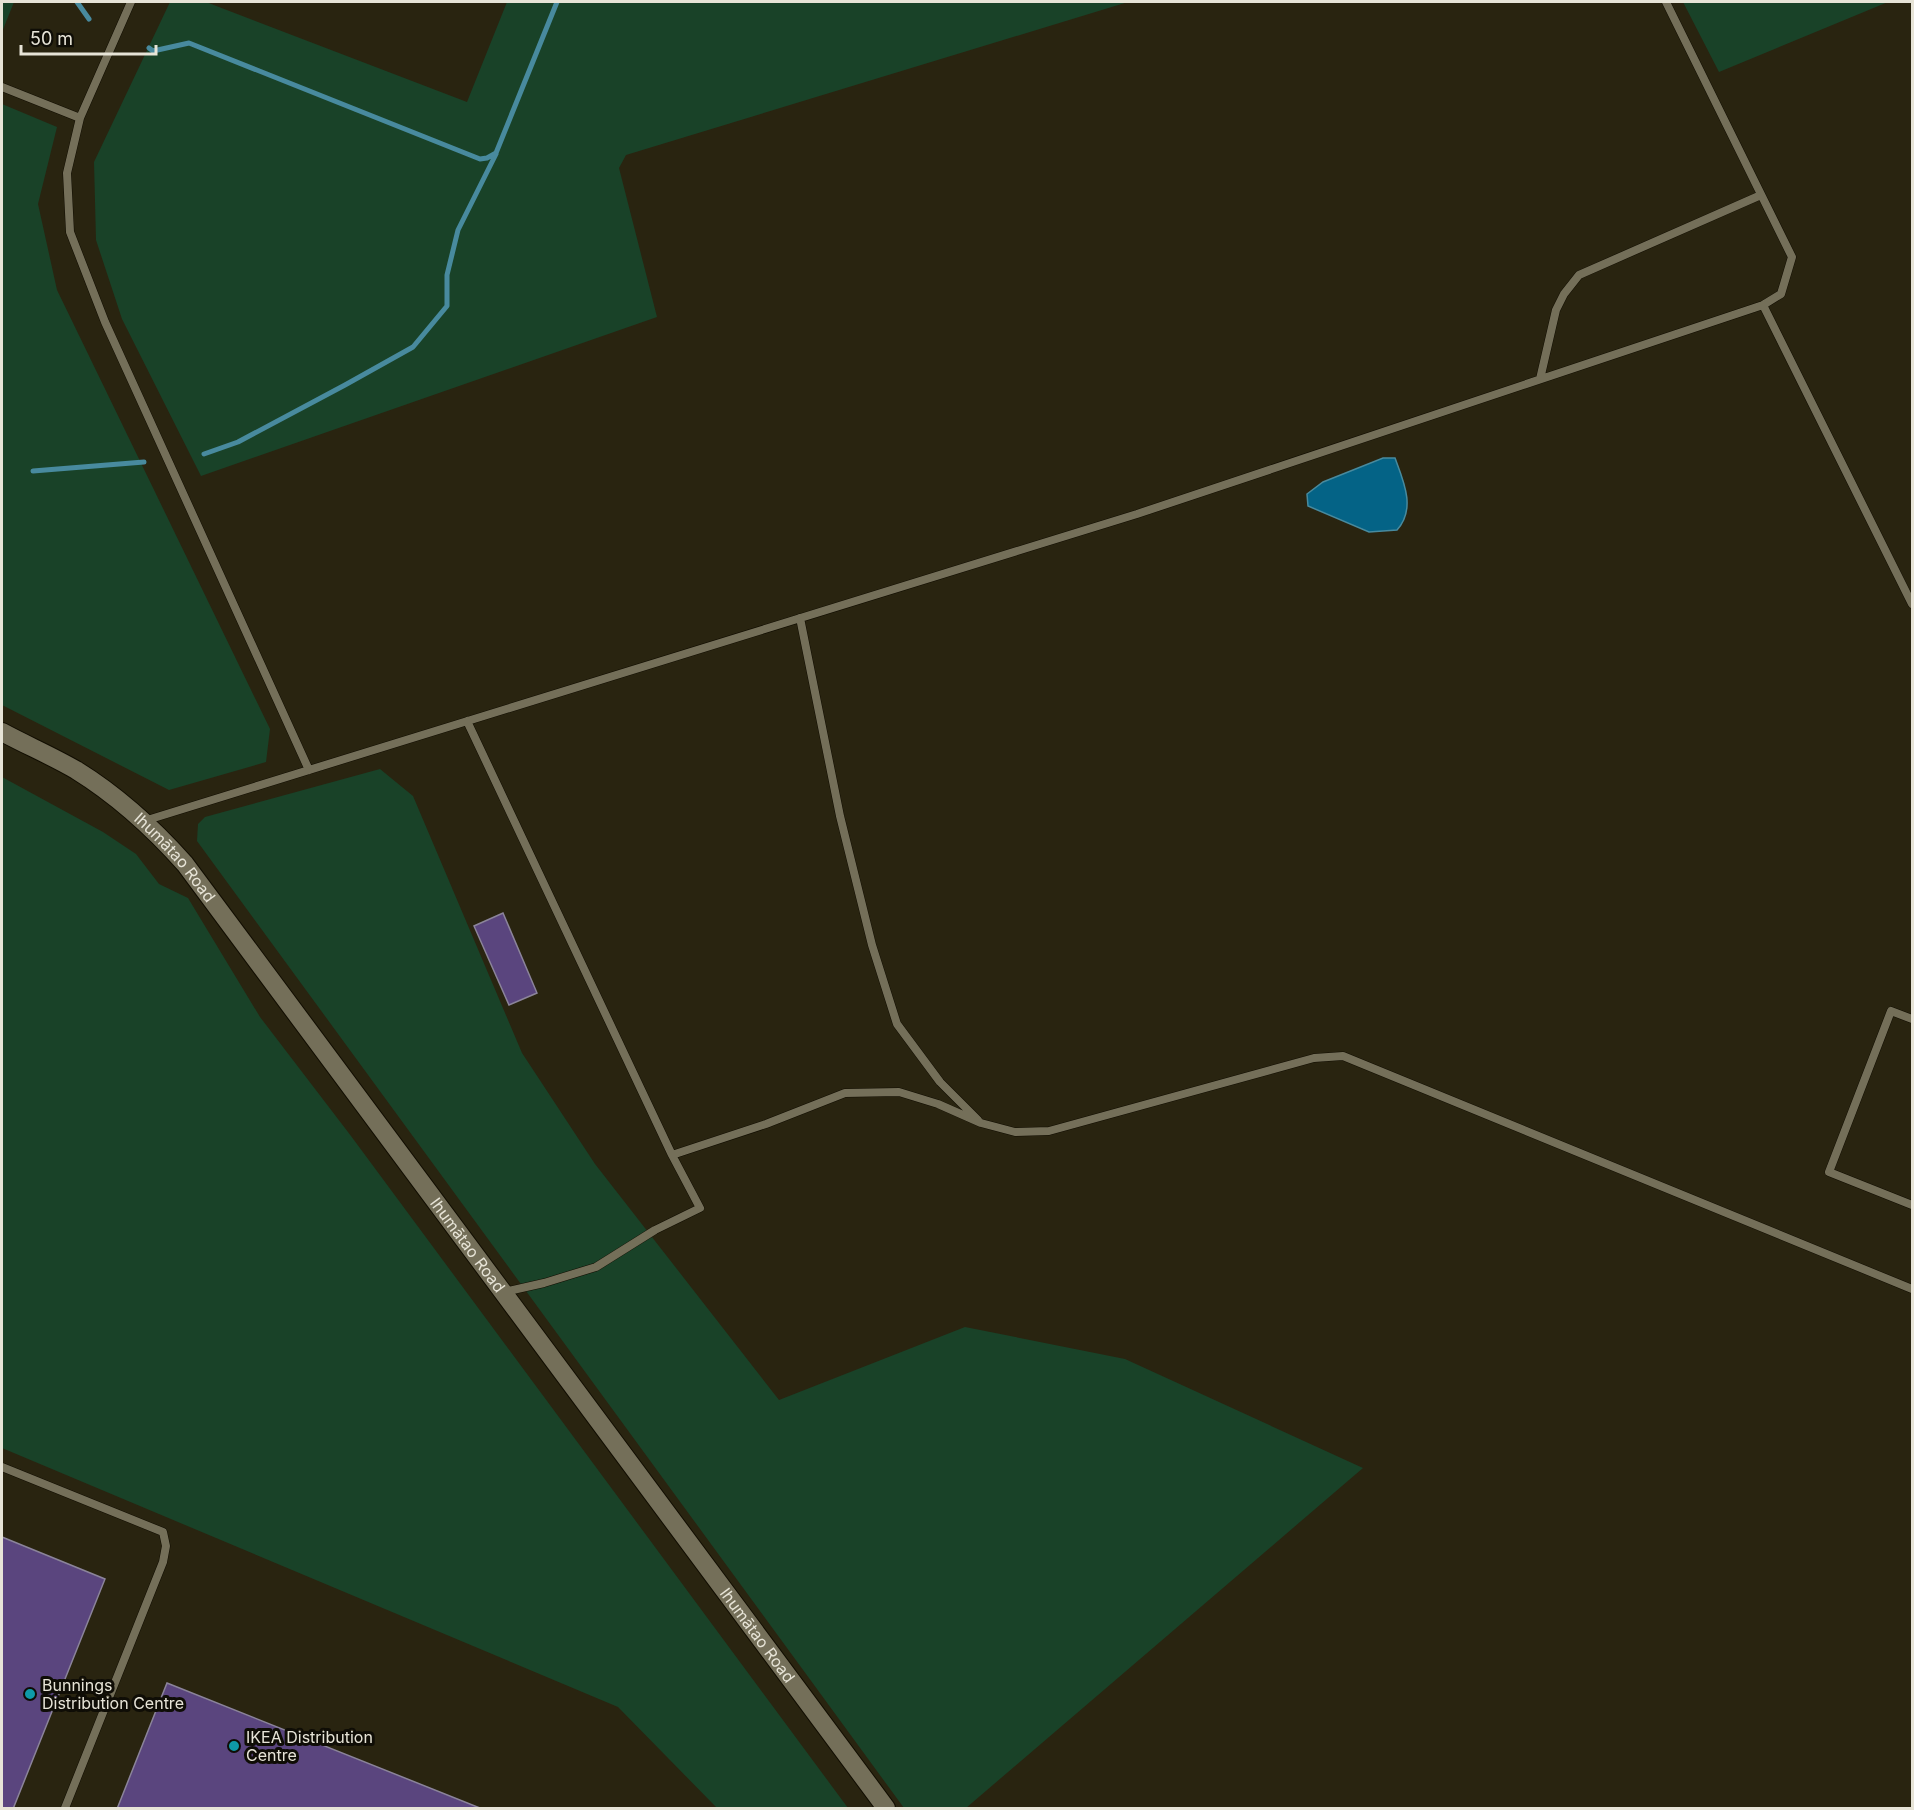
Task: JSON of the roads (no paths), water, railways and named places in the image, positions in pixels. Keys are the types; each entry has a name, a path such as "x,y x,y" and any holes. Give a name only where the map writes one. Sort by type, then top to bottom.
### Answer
{"street":[{"name":"Ihumātao Road","path":"2,732 75,770 123,803 164,840 185,864 886,1809"}],"lane":[{"path":"131,2 80,118 67,173 70,232 105,322 309,770"},
{"path":"144,821 1126,518 1763,305 1781,294 1792,256 1666,2"},
{"path":"2,87 80,118"},
{"path":"1540,379 1556,310 1564,294 1579,275 1761,195"},
{"path":"1763,305 1912,604"},
{"path":"800,618 840,816 872,945 897,1023 940,1082 981,1123"},
{"path":"467,721 672,1155 700,1208 655,1230 596,1267 544,1284 503,1292"},
{"path":"1912,1019 1892,1011 1829,1172 1912,1205"},
{"path":"672,1155 766,1124 845,1093 899,1092 938,1104 981,1123 1015,1132 1049,1131 1314,1058 1343,1056 1912,1289"},
{"path":"2,1467 163,1532 166,1546 163,1562 65,1809"}],"water":[{"path":"1383,458 1395,458 1406,495 1406,513 1397,530 1369,532 1308,506 1307,494 1323,482"}],"waterway":[{"path":"77,2 89,19"},
{"path":"149,48 153,51 189,43 480,159 496,153 557,2"},
{"path":"204,454 238,442 413,347 447,306 447,275 458,230 496,154"},
{"path":"33,471 144,462"}],"place":[{"name":"Bunnings Distribution Centre","path":"30,1694"},
{"name":"IKEA Distribution Centre","path":"234,1746"}]}
